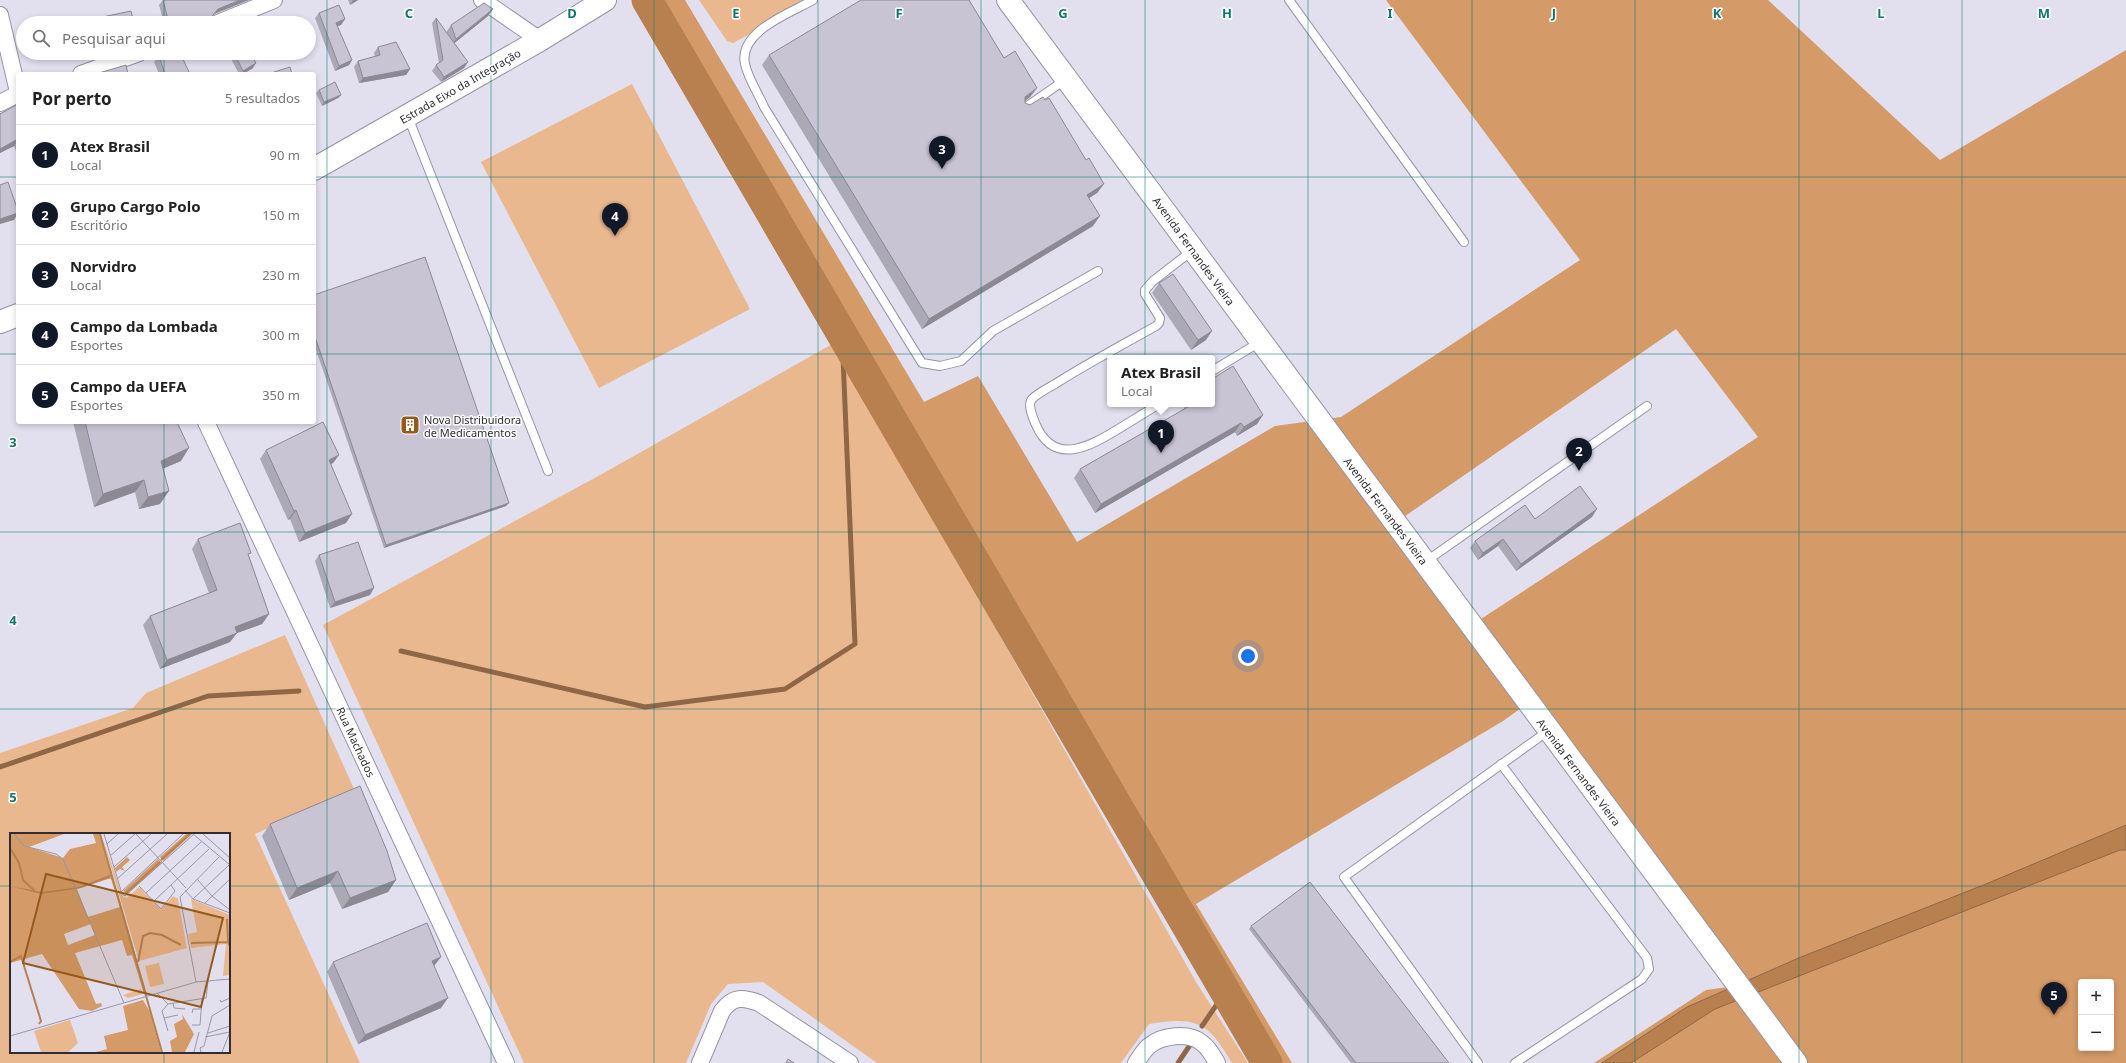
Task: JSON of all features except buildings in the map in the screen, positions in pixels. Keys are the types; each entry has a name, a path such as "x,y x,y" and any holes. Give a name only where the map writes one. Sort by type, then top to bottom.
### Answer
{"main road":[{"name":"Estrada Eixo da Integração","path":"316,168 540,40 605,0"},
{"name":"Avenida Fernandes Vieira","path":"1008,0 1764,1023 1796,1063"}],"street":[{"path":"235,16 274,0"},
{"path":"482,0 540,40"},
{"path":"0,14 16,84"},
{"path":"87,72 120,60"},
{"path":"0,104 16,94"},
{"name":"Rua Machados","path":"207,424 506,1063"},
{"path":"700,1063 722,1011 728,1003 735,999 746,998 759,1003 840,1060"},
{"path":"1136,1063 1149,1046 1159,1039 1176,1036 1196,1039 1202,1043 1217,1063"}],"lane":[{"path":"813,0 762,28 754,35 749,41 745,64 764,107 922,363 940,366 961,361 993,331 1098,271"},
{"path":"1289,0 1464,242"},
{"path":"1023,108 1066,79"},
{"path":"408,116 548,471"},
{"path":"1154,407 1094,444 1079,450 1069,450 1050,444 1041,434 1032,417 1030,406 1033,398 1050,387 1159,323 1160,318 1145,294 1145,290 1153,281 1193,250"},
{"path":"1215,369 1260,341"},
{"path":"1424,562 1647,406"},
{"path":"1478,1063 1344,877 1548,730"},
{"path":"1501,764 1647,958 1649,969 1642,979 1515,1063"}],"shaded area":[{"path":"647,0 685,0 924,402 978,376 1077,542 1275,426 1341,417 1580,260 1386,0 1768,0 1940,160 2126,50 2126,1063 1594,1063 1706,990 1736,986 1528,703 1503,721 1196,904 1292,1063 1267,1063","holes":["1676,329 1758,437 1481,619 1395,523"]},
{"path":"699,0 813,0 733,43 727,41"},
{"path":"632,84 750,309 599,388 481,162"},
{"path":"834,343 1196,982 1248,1063 1232,1063 1216,1038 1208,1031 1200,1025 1179,1021 1149,1024 1121,1063 877,1063 763,982 728,984 711,1004 686,1063 524,1063 323,625 602,474"},
{"path":"285,635 354,789 255,834 360,1063 0,1063 0,753 133,708 146,693"},
{"path":"2126,825 2126,850 2120,850 1715,1009 1631,1063 1602,1063 1687,1007 1801,957 1986,884"}],"waterway":[{"path":"647,0 1267,1063"},
{"path":"401,651 645,707 785,689 855,644 842,333"},
{"path":"0,767 208,696 299,691"},
{"path":"1202,1026 1226,991"},
{"path":"1178,1063 1190,1045"}],"place":[{"name":"Norvidro","path":"942,169"},
{"name":"Campo da Lombada","path":"615,236"},
{"name":"Nova Distribuidora de Medicamentos","path":"410,425"},
{"name":"Atex Brasil","path":"1161,453"},
{"name":"Grupo Cargo Polo","path":"1579,471"},
{"name":"Campo da UEFA","path":"2054,1015"}]}
